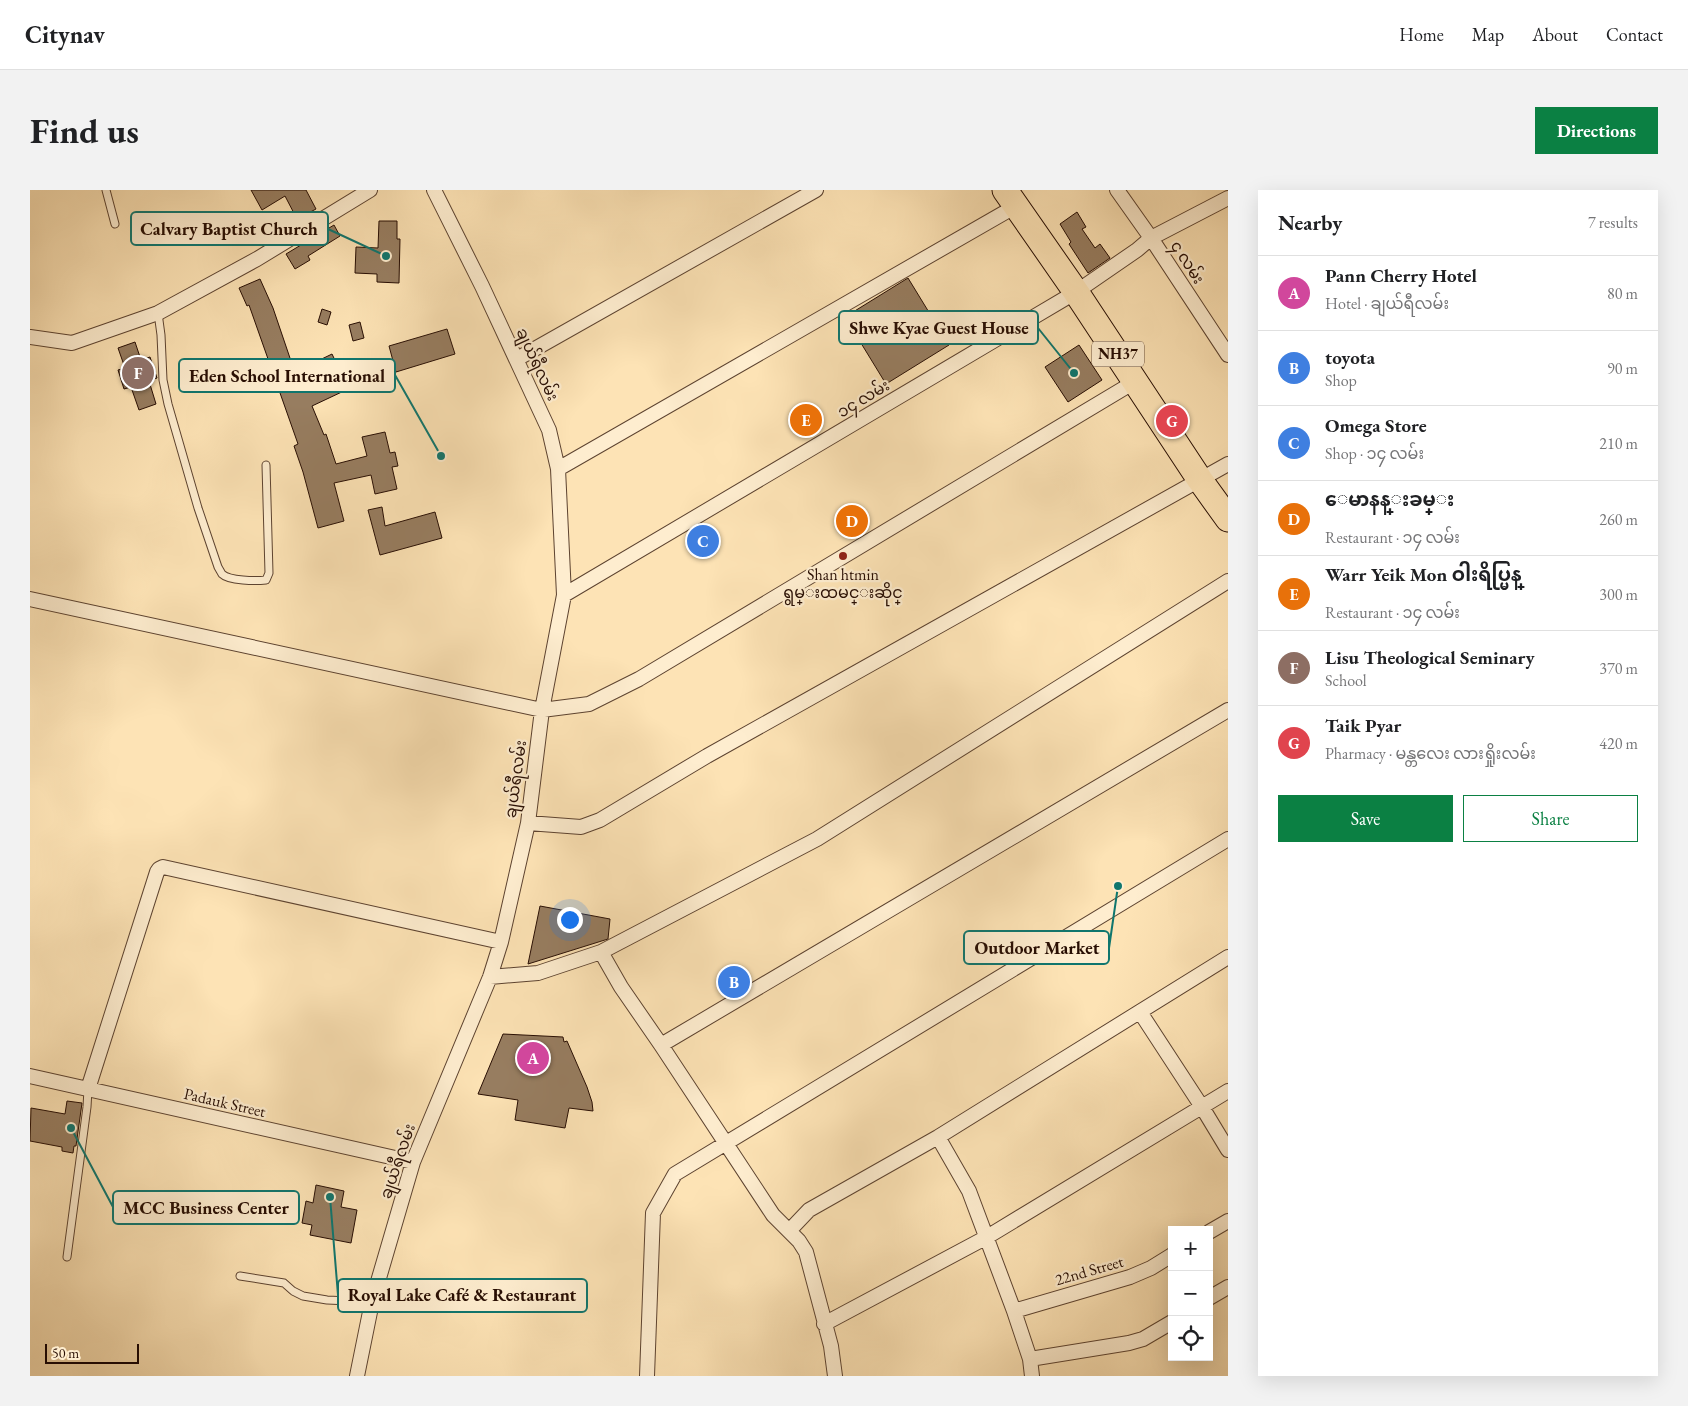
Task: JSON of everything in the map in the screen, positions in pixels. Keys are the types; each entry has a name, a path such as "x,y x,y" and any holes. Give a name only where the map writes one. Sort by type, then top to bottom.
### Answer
{"highway":[{"name":"NH37","path":"1011,198 1228,520"}],"street":[{"path":"30,337 72,343 158,313 257,259 370,190"},
{"name":"ချယ်ရီလမ်း","path":"357,1376 372,1302 413,1162 490,977 501,942 528,822 542,710 564,595 558,469 549,430 517,359 434,190"},
{"path":"517,359 816,190"},
{"name":"၄ လမ်း","path":"1117,190 1228,355"},
{"path":"558,469 1011,198"},
{"name":"၁၄ လမ်း","path":"564,595 1076,292 1137,250 1151,238 1228,198"},
{"path":"30,599 542,710 589,704 639,679 1136,381"},
{"path":"528,822 581,827 600,820 707,756 1228,464"},
{"path":"490,977 538,973 601,952 817,840 1228,581"},
{"path":"661,1045 1228,710"},
{"path":"647,1376 653,1213 674,1174 1228,838"},
{"path":"88,1090 157,872 163,867 501,942"},
{"path":"601,952 621,987 773,1214 806,1252 831,1346 835,1376"},
{"path":"789,1231 809,1210 938,1137 1228,957"},
{"path":"1140,1012 1228,1150"},
{"name":"Padauk Street","path":"30,1076 413,1162"},
{"path":"824,1324 987,1237 1228,1091"},
{"path":"938,1137 969,1191 1014,1311 1030,1360 1032,1376"},
{"path":"1213,1230 1228,1221"},
{"name":"22nd Street","path":"1014,1311 1130,1277 1151,1268 1168,1257"},
{"path":"1213,1296 1228,1287"},
{"path":"1030,1360 1130,1343 1143,1339 1168,1324"}],"lane":[{"path":"106,190 115,224"},
{"path":"158,313 162,335 163,380 168,404 198,508 218,567 222,574 228,578 259,581 266,580 269,573 266,465"},
{"path":"67,1257 88,1090"},
{"path":"240,1276 284,1282 298,1295 303,1296 327,1300 372,1302"}],"building":[{"path":"251,190 306,190 316,209 297,219 285,196 262,210"},
{"path":"1077,212 1086,227 1082,229 1095,248 1100,244 1110,258 1088,273 1069,244 1071,242 1060,224"},
{"path":"379,221 397,221 397,239 400,239 399,283 377,282 377,274 355,273 356,247 378,248"},
{"path":"334,225 340,236 308,256 310,260 295,269 286,254"},
{"path":"908,278 949,345 886,384 845,317"},
{"path":"260,279 273,308 292,364 296,362 299,370 332,354 343,377 341,379 346,390 312,406 324,435 326,434 336,464 367,456 362,437 385,432 390,453 395,452 398,466 392,467 397,489 375,494 371,475 334,483 344,521 318,528 294,446 298,444 249,305 247,306 239,288"},
{"path":"322,309 331,312 327,325 318,322"},
{"path":"360,322 364,338 353,341 349,325"},
{"path":"447,329 455,354 396,372 389,346"},
{"path":"135,342 141,360 150,357 157,378 149,381 156,404 139,410 131,387 124,389 118,370 125,368 118,348"},
{"path":"1079,345 1102,380 1068,402 1045,367"},
{"path":"382,507 385,526 435,512 442,538 380,555 368,510"},
{"path":"540,906 610,919 608,939 528,964"},
{"path":"503,1034 563,1037 564,1042 567,1041 587,1087 593,1111 569,1108 565,1128 515,1120 518,1100 478,1094"},
{"path":"67,1101 82,1103 76,1146 74,1146 73,1153 62,1151 62,1147 30,1141 31,1108 65,1114"},
{"path":"316,1185 344,1191 341,1207 357,1210 351,1243 310,1235 312,1225 302,1223 306,1201 313,1203"}],"place":[{"name":"Calvary Baptist Church","path":"386,256"},
{"name":"Lisu Theological Seminary","path":"138,373"},
{"name":"Shwe Kyae Guest House","path":"1074,373"},
{"name":"Warr Yeik Mon ဝါးရိပ္မြန္","path":"806,420"},
{"name":"Taik Pyar","path":"1172,421"},
{"name":"Eden School International","path":"441,456"},
{"name":"ေမာနန္းခမ္း","path":"852,521"},
{"name":"Omega Store","path":"703,541"},
{"name":"Shan htmin ရွမ္းထမင္းဆိုင္","path":"843,556"},
{"name":"Outdoor Market","path":"1118,886"},
{"name":"toyota","path":"734,982"},
{"name":"Pann Cherry Hotel","path":"533,1058"},
{"name":"MCC Business Center","path":"71,1128"},
{"name":"Royal Lake Café & Restaurant","path":"330,1197"}]}
